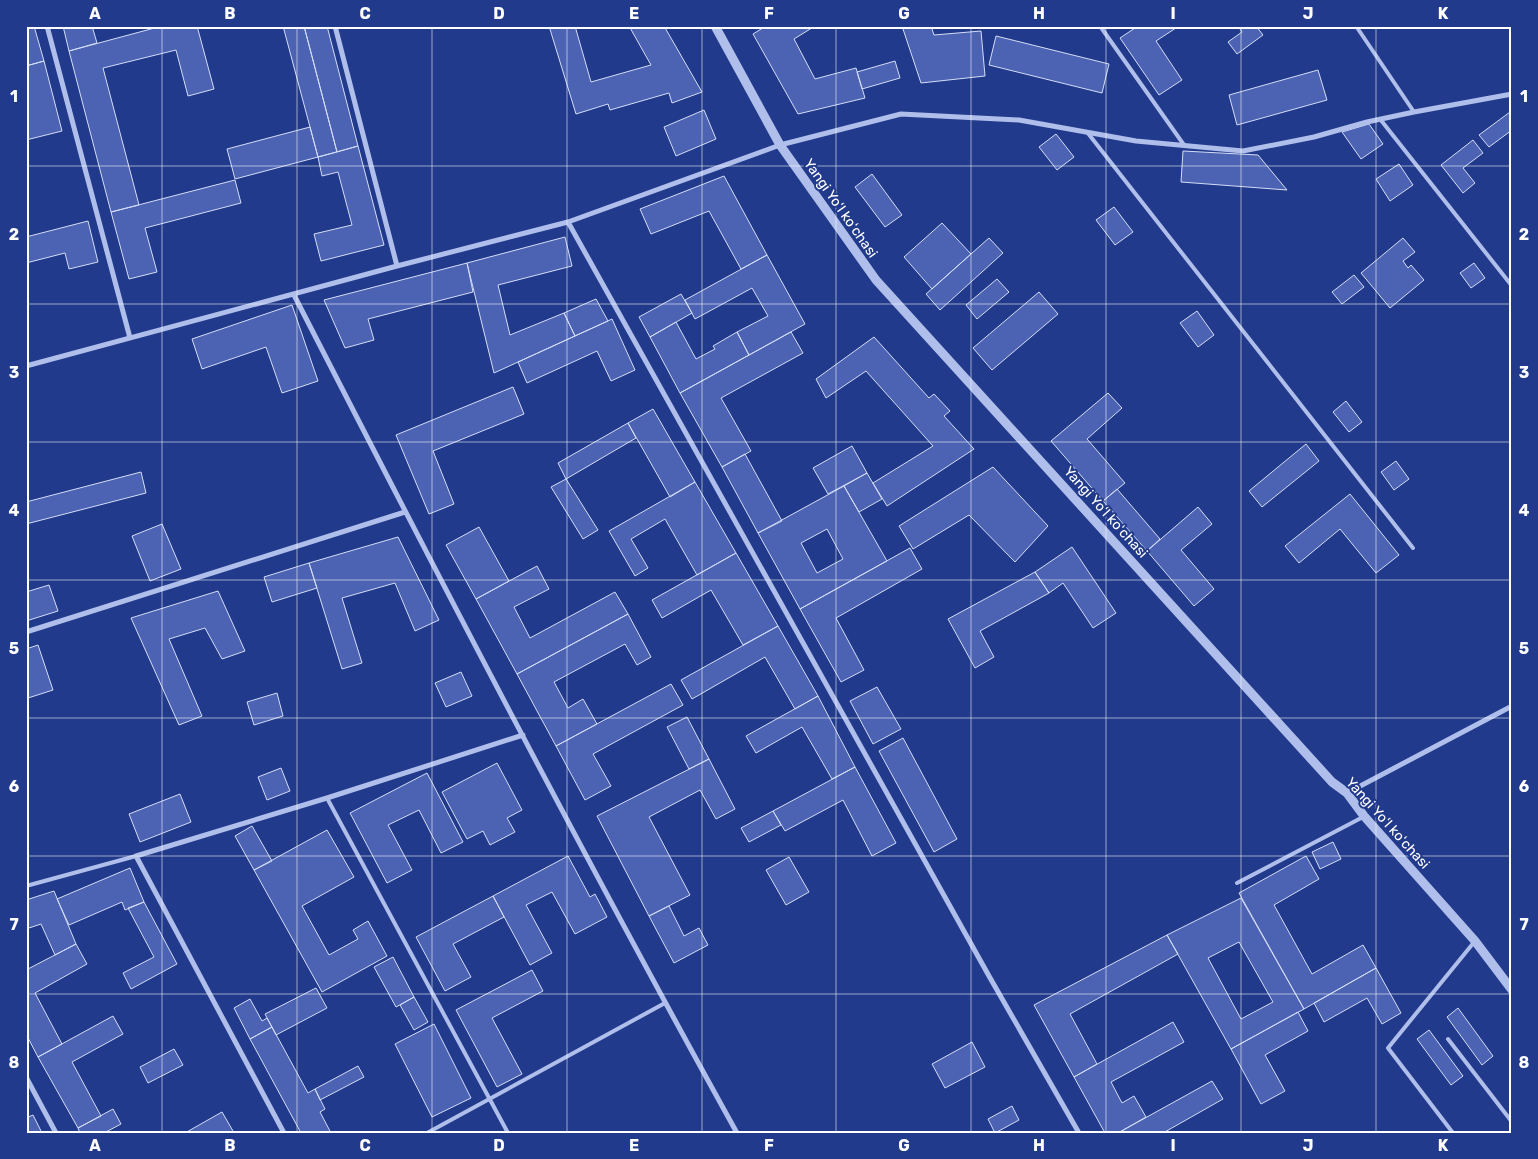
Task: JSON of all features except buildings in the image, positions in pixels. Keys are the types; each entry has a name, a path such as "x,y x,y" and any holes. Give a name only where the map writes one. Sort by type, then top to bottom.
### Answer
{"street":[{"path":"47,26 130,338"},
{"path":"335,26 397,266"},
{"name":"Yangi Yoʻl koʻchasi","path":"715,26 780,145 876,280 1332,782 1347,793 1364,816 1475,941 1512,990"},
{"path":"26,366 568,222 780,145 901,114 1018,120 1136,141 1243,151 1314,136 1380,119 1512,94"},
{"path":"568,222 1078,1133"},
{"path":"294,295 523,735 737,1133"},
{"path":"26,632 406,512"},
{"path":"1347,793 1512,706"},
{"path":"284,1133 136,856 327,798 523,735"},
{"path":"26,1077 56,1133"}],"lane":[{"path":"1100,26 1184,145"},
{"path":"1356,26 1414,112"},
{"path":"1380,119 1512,286"},
{"path":"1087,132 1413,548"},
{"path":"327,798 508,1133"},
{"path":"1237,883 1364,816"},
{"path":"26,886 136,856"},
{"path":"1453,1133 1388,1048 1475,941"},
{"path":"427,1133 665,1002"},
{"path":"1448,1039 1512,1122"}]}
